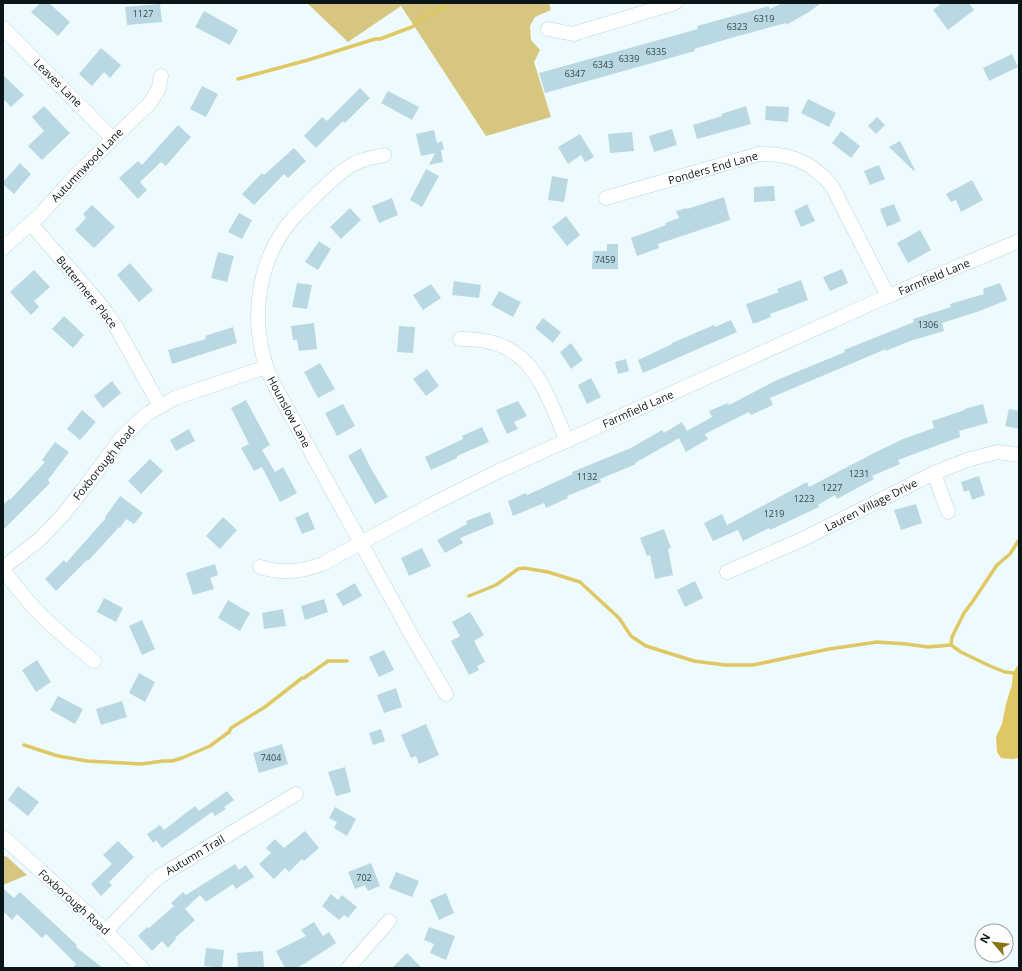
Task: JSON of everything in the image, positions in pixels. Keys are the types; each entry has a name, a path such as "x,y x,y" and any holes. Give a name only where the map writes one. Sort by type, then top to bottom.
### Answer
{"street":[{"path":"548,29 573,34 675,3"},
{"name":"Leaves Lane","path":"3,28 113,139"},
{"name":"Autumnwood Lane","path":"3,248 31,224 75,176 154,98 159,88 161,76"},
{"name":"Ponders End Lane","path":"606,198 759,154 774,153 788,156 807,164 821,174 832,186 888,296"},
{"name":"Hounslow Lane","path":"384,155 356,162 348,167 317,194 294,217 274,247 260,283 258,302 260,344 266,366 283,401 413,638 446,694"},
{"name":"Buttermere Place","path":"31,224 100,304 115,325 160,406"},
{"name":"Farmfield Lane","path":"260,567 285,572 312,568 361,544 458,491 566,441 888,296 1019,241"},
{"path":"460,339 472,339 496,343 521,357 533,370 542,384 566,441"},
{"name":"Foxborough Road","path":"3,569 40,539 81,492 123,436 147,414 175,398 266,366"},
{"name":"Lauren Village Drive","path":"727,572 801,540 934,473 970,459 998,452 1019,455"},
{"path":"934,473 948,512"},
{"path":"3,569 43,618 68,641 94,661"},
{"name":"Autumn Trail","path":"106,931 160,876 296,794"},
{"name":"Foxborough Road","path":"3,837 106,931 142,968"},
{"path":"348,968 389,921"}],"shaded area":[{"path":"307,3 549,3 551,10 535,17 530,26 531,40 540,50 534,62 551,117 486,136 401,6 348,42"},
{"path":"1019,663 1019,758 1001,758 997,752 996,737 1002,724 1012,684 1013,673"},
{"path":"6,856 27,875 3,885 3,857"}],"building":[{"path":"40,3 49,3 70,22 58,36 31,12"},
{"path":"782,3 821,3 809,12 786,25 786,23 731,38 694,49 695,51 545,93 539,73 698,29 697,26 769,6 770,9"},
{"path":"942,3 969,3 974,10 948,30 933,10"},
{"path":"160,4 162,22 127,25 125,7"},
{"path":"204,11 238,30 230,45 195,27"},
{"path":"101,48 121,65 110,78 104,72 92,86 79,74"},
{"path":"1012,54 1018,67 989,81 983,68"},
{"path":"3,75 24,95 11,107 3,99"},
{"path":"202,86 218,94 206,117 190,109"},
{"path":"360,88 370,98 345,123 343,121 316,148 304,136 322,117 327,121"},
{"path":"388,91 419,107 412,120 381,103"},
{"path":"808,99 836,113 829,127 801,113"},
{"path":"44,106 70,133 42,160 28,146 44,131 32,117"},
{"path":"746,106 751,124 697,139 693,125 722,116 721,114"},
{"path":"766,106 789,107 788,122 765,120"},
{"path":"877,117 885,125 876,134 868,126"},
{"path":"178,125 191,137 166,166 161,162 140,182 147,190 138,199 119,178 138,161 142,165"},
{"path":"672,129 677,145 654,152 649,136"},
{"path":"434,130 437,143 442,141 444,150 441,150 443,162 429,165 435,153 421,156 416,134"},
{"path":"841,131 860,146 851,158 832,143"},
{"path":"632,132 634,151 610,153 608,134"},
{"path":"580,134 594,157 585,162 581,155 568,164 558,147"},
{"path":"900,141 915,170 914,171 889,147"},
{"path":"294,148 306,161 288,178 284,174 254,205 242,194 262,173 264,175"},
{"path":"20,163 31,174 14,194 3,184 3,182"},
{"path":"879,165 885,179 870,185 864,171"},
{"path":"426,169 439,176 422,207 410,200"},
{"path":"552,176 568,179 564,202 548,200"},
{"path":"972,180 983,200 961,212 956,200 951,202 946,194"},
{"path":"774,186 775,201 754,202 754,187"},
{"path":"724,197 730,220 658,244 659,248 637,256 631,238 666,225 665,223 679,218 676,211"},
{"path":"392,198 398,215 379,223 372,206"},
{"path":"807,204 815,221 801,227 794,211"},
{"path":"894,204 901,221 887,227 880,209"},
{"path":"92,205 115,227 94,248 75,230 86,218 83,214"},
{"path":"350,208 361,220 341,239 330,227"},
{"path":"239,213 252,220 242,239 228,232"},
{"path":"566,216 580,235 567,246 552,227"},
{"path":"920,230 931,250 908,263 897,243"},
{"path":"319,241 331,249 318,270 305,262"},
{"path":"607,244 618,244 618,269 592,269 593,251 607,251"},
{"path":"218,252 234,256 227,282 211,278"},
{"path":"130,263 153,290 139,302 117,275"},
{"path":"842,269 848,283 830,291 823,277"},
{"path":"34,270 50,287 34,301 39,307 31,315 10,292"},
{"path":"801,280 808,300 770,314 771,317 753,324 746,304 779,292 777,289"},
{"path":"454,281 481,285 479,298 452,295"},
{"path":"297,283 312,285 307,309 292,307"},
{"path":"1000,283 1007,300 977,312 942,323 944,331 910,341 886,351 886,349 770,398 773,405 751,415 749,412 705,434 708,439 686,452 679,438 635,463 636,464 600,479 601,482 567,496 568,498 546,508 544,503 513,516 508,501 526,493 527,495 573,474 572,472 631,448 662,430 664,433 682,422 687,431 712,417 709,411 728,403 729,405 777,380 845,352 844,350 914,322 913,319 951,307 950,304 984,294 983,289"},
{"path":"431,284 441,298 423,310 413,295"},
{"path":"499,291 521,302 513,317 491,305"},
{"path":"64,316 84,335 73,348 52,329"},
{"path":"543,318 561,332 553,343 535,328"},
{"path":"731,320 737,332 643,373 638,360 672,343 714,325 715,327"},
{"path":"314,323 317,349 299,351 297,340 293,340 291,326"},
{"path":"399,326 415,327 413,353 397,352"},
{"path":"233,327 237,343 172,364 168,350 206,339 205,336"},
{"path":"571,343 583,360 571,369 560,352"},
{"path":"626,359 629,371 618,374 615,362"},
{"path":"320,363 335,389 318,398 304,372"},
{"path":"427,369 439,386 426,396 413,379"},
{"path":"591,378 601,397 587,404 578,385"},
{"path":"112,381 121,393 103,408 94,396"},
{"path":"246,400 270,445 262,450 275,472 283,467 297,493 280,502 262,467 254,471 241,448 249,444 231,408"},
{"path":"518,401 527,416 514,422 518,429 507,434 496,410"},
{"path":"343,404 355,426 337,436 325,413"},
{"path":"983,404 988,423 959,431 960,437 898,460 900,464 872,476 874,479 837,499 835,495 818,505 819,507 770,530 769,528 743,541 738,530 713,541 704,523 722,514 727,525 807,482 809,487 903,439 934,428 932,421 965,410 964,409"},
{"path":"1009,409 1019,411 1019,429 1005,426"},
{"path":"82,410 96,422 80,440 67,429"},
{"path":"482,427 489,442 457,456 457,458 431,470 425,457 463,439 462,436"},
{"path":"189,429 195,441 176,451 170,440"},
{"path":"55,442 69,452 48,480 50,483 3,530 3,505 9,499 10,500 45,462 42,460"},
{"path":"361,448 370,467 388,497 375,504 348,456"},
{"path":"150,459 163,471 141,494 128,481"},
{"path":"979,476 985,495 972,500 969,490 964,492 961,482"},
{"path":"120,496 143,513 134,524 126,519 120,528 119,527 88,561 87,560 56,591 45,579 64,560 66,563 106,518 105,517"},
{"path":"916,504 922,523 901,530 894,510"},
{"path":"308,512 315,529 302,534 295,518"},
{"path":"490,512 494,524 460,538 463,543 445,553 437,540 467,524 466,521"},
{"path":"223,517 237,530 220,549 206,536"},
{"path":"664,529 671,548 668,549 673,575 655,579 650,555 647,556 640,538"},
{"path":"422,548 431,566 409,576 401,558"},
{"path":"215,564 218,575 210,578 214,589 193,595 186,573"},
{"path":"695,581 703,598 685,607 677,590"},
{"path":"355,583 362,596 343,606 336,594"},
{"path":"104,598 123,608 116,622 97,612"},
{"path":"324,599 328,612 305,620 301,606"},
{"path":"228,600 250,613 240,631 218,618"},
{"path":"283,609 286,626 264,629 262,613"},
{"path":"470,612 484,635 474,641 485,662 477,666 479,670 469,675 451,641 460,636 452,622"},
{"path":"142,620 155,649 142,655 129,626"},
{"path":"384,650 394,670 379,677 369,657"},
{"path":"37,660 51,682 36,692 22,670"},
{"path":"139,673 155,682 145,702 129,693"},
{"path":"396,688 402,707 384,713 377,695"},
{"path":"58,696 83,709 75,724 50,710"},
{"path":"122,701 127,717 101,725 96,709"},
{"path":"426,724 439,755 419,764 416,756 411,758 401,735"},
{"path":"381,729 385,741 373,745 369,733"},
{"path":"282,744 288,764 259,773 253,753"},
{"path":"345,767 351,792 336,796 328,772"},
{"path":"18,786 39,802 28,816 8,800"},
{"path":"227,791 234,800 224,807 226,809 215,816 212,812 162,848 156,840 153,843 147,834 160,825 164,830 195,806 199,811"},
{"path":"335,807 356,819 347,836 334,828 337,822 329,818"},
{"path":"305,831 319,848 304,861 302,859 289,872 285,868 274,879 259,864 271,853 266,848 275,839 284,848"},
{"path":"118,841 134,857 109,882 112,885 101,896 91,884 112,864 103,855"},
{"path":"371,863 380,886 368,891 365,885 355,889 348,872"},
{"path":"235,864 239,870 246,865 254,877 236,889 233,884 206,902 200,895 185,909 195,920 175,938 176,939 168,948 162,941 152,951 138,936 174,906 171,903 183,892 186,895"},
{"path":"396,872 419,881 412,897 389,888"},
{"path":"3,888 14,898 20,892 77,945 76,947 103,968 73,968 76,964 46,934 42,938 17,914 12,920 3,911"},
{"path":"446,893 454,913 439,920 430,900"},
{"path":"331,894 338,900 342,895 357,907 348,918 344,915 339,920 322,906"},
{"path":"314,922 323,936 329,932 336,943 296,968 285,968 276,951 306,936 301,930"},
{"path":"429,927 455,936 446,960 430,953 434,944 424,940"},
{"path":"206,948 224,950 222,968 204,966"},
{"path":"263,951 264,968 238,968 237,953"},
{"path":"407,953 422,968 392,968"}],"waterway":[{"path":"238,79 308,60 375,39 380,39 412,27 430,12 434,13 448,3"},
{"path":"951,645 952,637 964,613 997,565 1010,554 1019,540"},
{"path":"469,596 496,585 518,569 524,568 548,572 580,582 619,618 631,636 646,646 694,661 725,665 753,665 829,649 877,642 928,647 951,645 961,652 990,666 1005,672 1013,673 1019,678"},
{"path":"24,745 58,756 87,761 142,764 172,761 210,746 229,732 231,728 265,707 302,678 328,661 347,661"}]}
